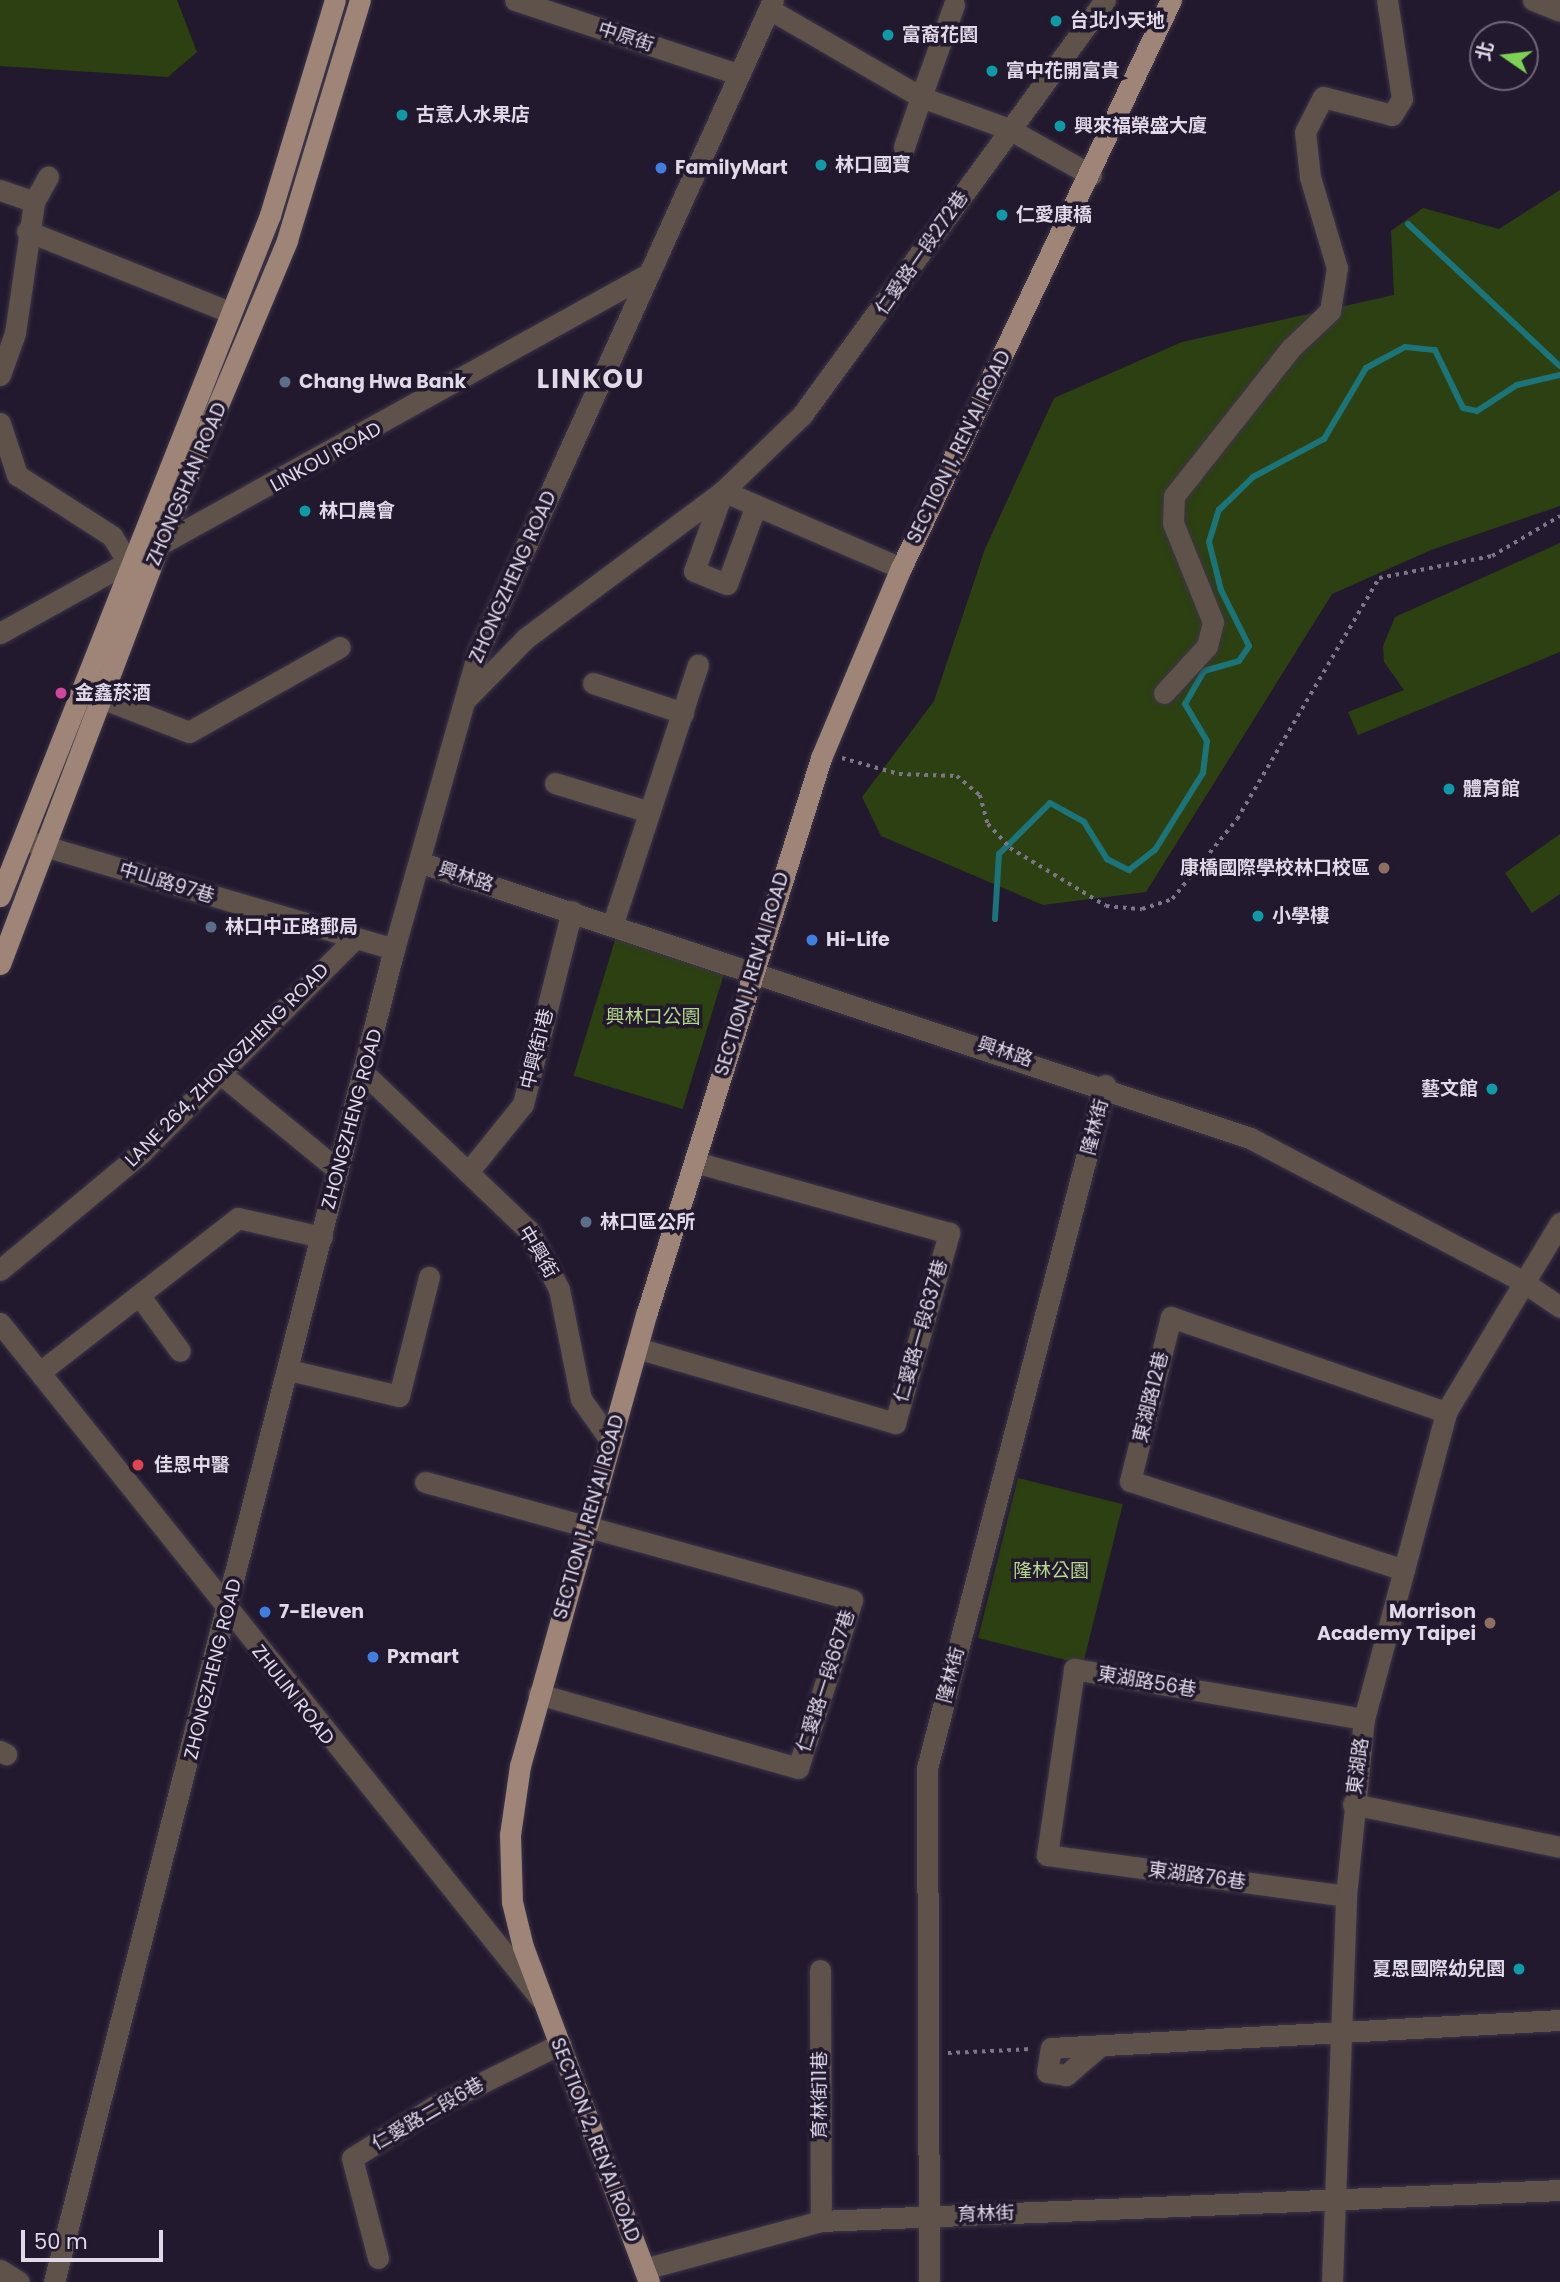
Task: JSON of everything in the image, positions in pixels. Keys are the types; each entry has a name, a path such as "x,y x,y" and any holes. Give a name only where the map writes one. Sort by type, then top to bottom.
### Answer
{"main road":[{"name":"ZHONGSHAN ROAD","path":"0,896 128,563 270,215 335,0"},
{"name":"ZHONGSHAN ROAD","path":"0,964 158,550 287,240 360,0"},
{"name":"SECTION 1, REN'AI ROAD","path":"540,1998 512,1902 510,1835 538,1694 636,1348 695,1162 752,968 824,753 901,568 1091,175 1171,0"},
{"name":"SECTION 2, REN'AI ROAD","path":"540,1998 560,2044 646,2276"}],"street":[{"name":"中原街","path":"515,0 737,74"},
{"name":"仁愛路一段272巷","path":"462,704 526,638 723,491 817,396 1105,0"},
{"path":"1164,693 1207,646 1213,622 1173,523 1174,496 1292,348 1329,312 1337,268 1310,177 1305,132 1323,97 1392,116 1402,99 1387,0"},
{"path":"1533,0 1560,11"},
{"path":"771,5 921,97 1009,129 1091,175"},
{"name":"ZHONGZHENG ROAD","path":"54,2282 228,1612 338,1170 366,1075 394,949 422,863 462,704 478,652 737,74 771,5"},
{"path":"904,147 954,5"},
{"path":"0,375 15,333 27,231 34,202 48,177"},
{"path":"0,190 34,202"},
{"path":"27,231 230,312"},
{"name":"LINKOU ROAD","path":"0,633 128,563 158,550 649,274"},
{"path":"0,423 17,475 111,536 128,563"},
{"path":"756,505 727,584 694,571 723,491 756,505 901,568"},
{"path":"101,698 189,732 340,647"},
{"path":"612,923 698,665"},
{"path":"593,683 683,713"},
{"path":"555,783 649,812"},
{"name":"中山路97巷","path":"22,840 394,949"},
{"name":"興林路","path":"422,863 752,968 1105,1085 1250,1138 1522,1281 1560,1307"},
{"name":"中興街1巷","path":"469,1171 523,1104 572,911"},
{"name":"LANE 264, ZHONGZHENG ROAD","path":"0,1270 142,1152 222,1075 354,939"},
{"path":"222,1075 338,1170"},
{"name":"中興街","path":"366,1075 529,1231 559,1289 581,1399 611,1441"},
{"name":"隆林街","path":"929,2282 927,1768 1105,1085"},
{"name":"仁愛路一段637巷","path":"636,1348 895,1423 949,1233 695,1162"},
{"path":"40,1372 238,1218 322,1237"},
{"name":"東湖路","path":"1332,2282 1346,1896 1353,1804 1364,1719 1446,1412 1522,1281 1560,1223"},
{"path":"289,1370 399,1396 429,1278"},
{"path":"139,1295 180,1351"},
{"name":"東湖路12巷","path":"1404,1570 1130,1481 1171,1317 1446,1412"},
{"name":"ZHULIN ROAD","path":"0,1323 228,1612 540,1998"},
{"path":"425,1482 586,1525"},
{"name":"仁愛路一段667巷","path":"538,1694 798,1768 852,1600 586,1525"},
{"name":"東湖路56巷","path":"1047,1855 1074,1669 1364,1719"},
{"path":"1353,1804 1560,1847"},
{"name":"東湖路76巷","path":"1047,1855 1346,1896"},
{"name":"育林街11巷","path":"820,1970 821,2221"},
{"path":"1051,2048 1340,2035 1560,2020"},
{"name":"仁愛路二段6巷","path":"378,2258 352,2158 435,2106 560,2044"},
{"name":"育林街","path":"646,2276 821,2221 1560,2190"},
{"path":"0,2270 19,2282"}],"path":[{"path":"824,753 899,774 957,776 980,795 988,824 1010,848 1106,905 1142,909 1172,899 1237,819 1379,578 1492,556 1560,516"},
{"path":"929,2054 1051,2048"}],"green space":[{"path":"0,0 177,0 197,52 168,77 0,66"},
{"path":"1560,190 1560,506 1431,550 1332,594 1146,892 1043,905 881,836 862,797 934,701 985,549 1054,398 1182,342 1394,295 1391,231 1423,208 1499,229"},
{"path":"1560,543 1560,652 1358,735 1348,712 1404,690 1384,662 1383,646 1395,617"},
{"path":"1560,834 1560,894 1532,913 1505,873"},
{"name":"興林口公園","path":"616,937 725,970 683,1109 574,1076"},
{"name":"隆林公園","path":"1018,1478 1123,1504 1083,1664 978,1638"}],"waterway":[{"path":"1408,224 1560,366"},
{"path":"995,919 999,854 1050,803 1084,822 1107,859 1129,870 1155,850 1203,773 1207,741 1185,704 1204,671 1239,661 1249,646 1221,590 1209,542 1219,510 1253,477 1324,439 1366,368 1405,347 1435,350 1463,408 1477,411 1517,385 1560,375"}],"place":[{"name":"台北小天地","path":"1056,21"},
{"name":"富裔花園","path":"888,35"},
{"name":"富中花開富貴","path":"992,71"},
{"name":"古意人水果店","path":"402,115"},
{"name":"興來福榮盛大廈","path":"1060,126"},
{"name":"林口國寶","path":"821,165"},
{"name":"FamilyMart","path":"661,168"},
{"name":"仁愛康橋","path":"1002,215"},
{"name":"Chang Hwa Bank","path":"285,382"},
{"name":"林口農會","path":"305,511"},
{"name":"金鑫菸酒","path":"61,693"},
{"name":"體育館","path":"1449,789"},
{"name":"康橋國際學校林口校區","path":"1384,868"},
{"name":"小學樓","path":"1258,916"},
{"name":"林口中正路郵局","path":"211,927"},
{"name":"Hi-Life","path":"812,940"},
{"name":"藝文館","path":"1492,1089"},
{"name":"林口區公所","path":"586,1222"},
{"name":"佳恩中醫","path":"138,1465"},
{"name":"7-Eleven","path":"265,1612"},
{"name":"Morrison Academy Taipei","path":"1490,1623"},
{"name":"Pxmart","path":"373,1657"},
{"name":"夏恩國際幼兒園","path":"1519,1969"}],"district":[{"name":"LINKOU","path":"591,380"}]}
